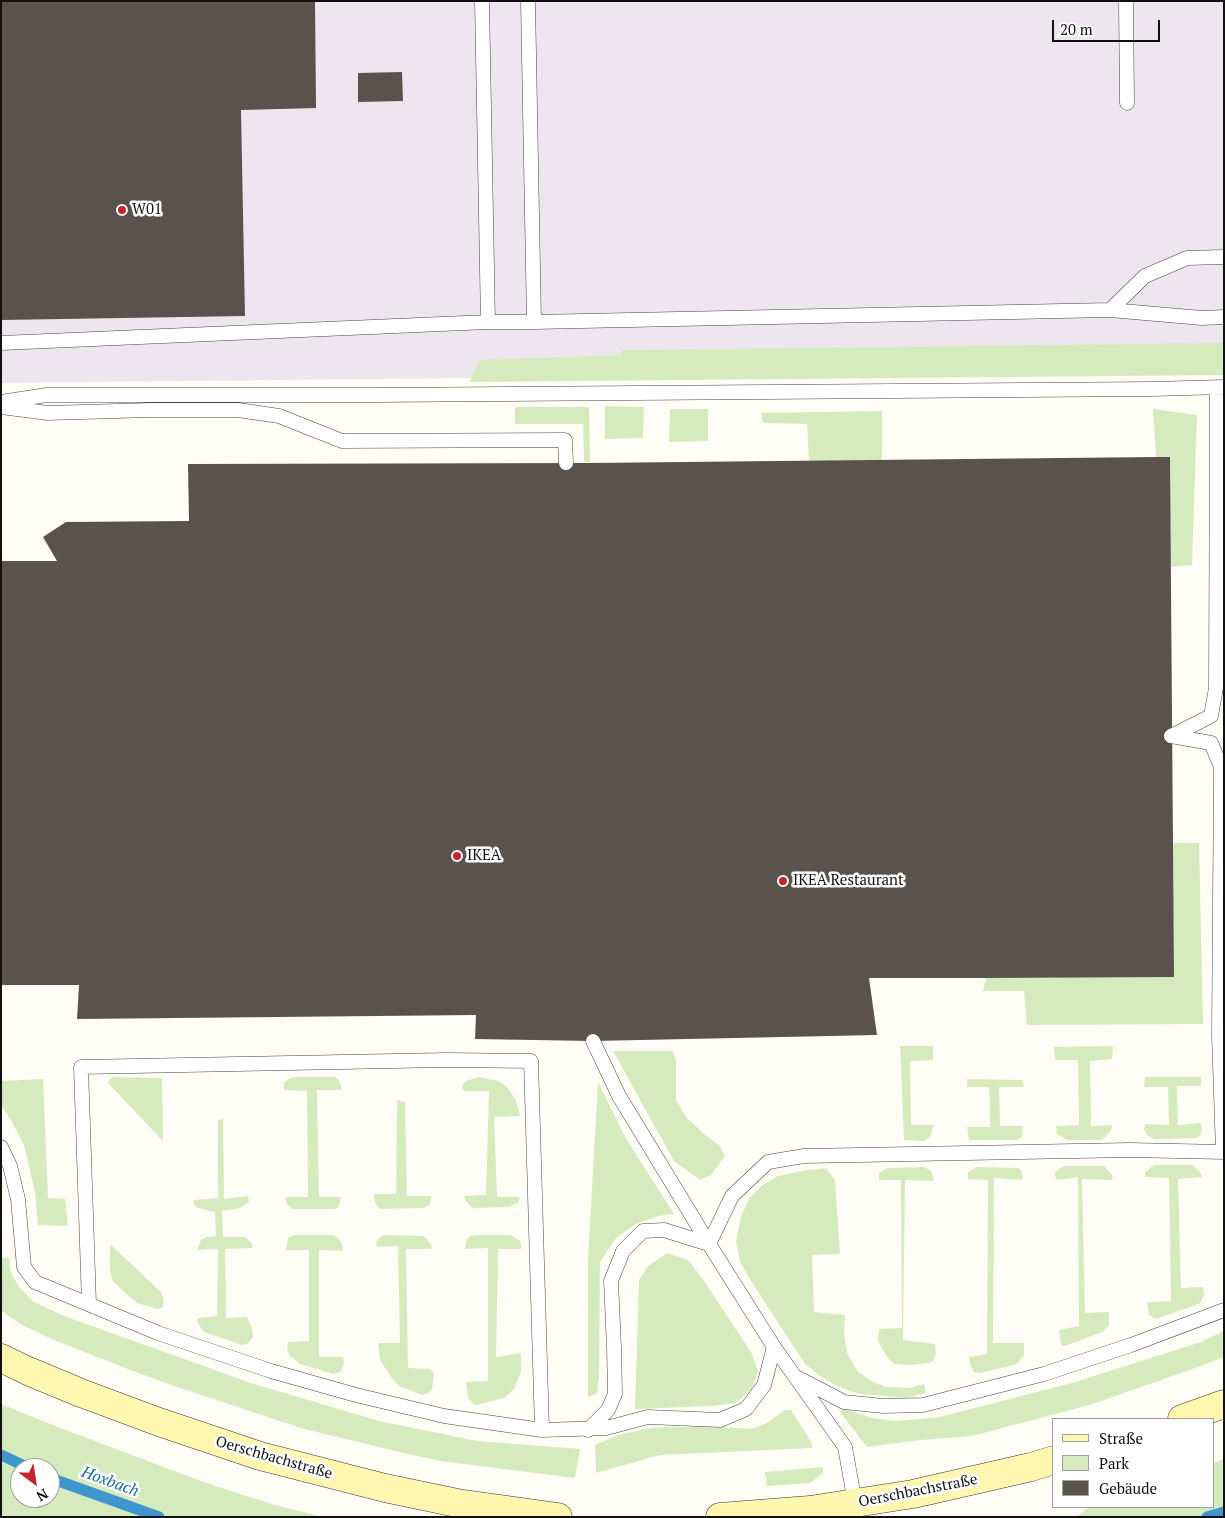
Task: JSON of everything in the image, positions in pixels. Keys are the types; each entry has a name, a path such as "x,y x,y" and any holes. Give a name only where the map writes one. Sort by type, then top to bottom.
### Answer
{"main road":[{"name":"Oerschbachstraße","path":"1,1358 54,1382 159,1422 260,1456 385,1488 457,1503 558,1517"},
{"path":"1185,1418 1224,1404"},
{"name":"Oerschbachstraße","path":"720,1517 810,1510 913,1494 1052,1461"}],"lane":[{"path":"482,1 488,322"},
{"path":"528,1 534,322"},
{"path":"1126,1 1127,103"},
{"path":"1110,310 1145,276 1187,258 1224,257"},
{"path":"1,343 488,322 1110,310 1202,318 1224,317"},
{"path":"1,402 48,395 388,395 1222,389 1216,688 1211,716 1171,736 1211,743 1221,767 1219,1053 1223,1152 1130,1150 804,1156 768,1162 732,1196 709,1244"},
{"path":"1,407 48,413 238,410 279,416 342,440 566,440 566,463"},
{"path":"593,1042 619,1096 709,1244 774,1347 844,1447 854,1503"},
{"path":"89,1304 81,1067 400,1060 531,1061 542,1430"},
{"path":"1,1147 10,1166 18,1199 24,1267 34,1282 158,1333 271,1371 356,1396 444,1416 542,1430 606,1428 648,1418 720,1420 746,1409 764,1386 774,1347"},
{"path":"588,1430 608,1410 615,1394 610,1281 622,1252 643,1231 664,1230 709,1244"},
{"path":"795,1377 844,1402 883,1406 922,1405 1044,1374 1131,1345 1224,1310"}],"shaded area":[{"path":"1,1 1224,1 1224,370 1,383"}],"green space":[{"path":"1224,343 1224,375 469,382 481,360 621,355 622,350"},
{"path":"605,406 644,407 643,438 605,439"},
{"path":"515,407 589,407 590,463 584,461 583,424 515,424"},
{"path":"670,409 708,409 708,441 669,442"},
{"path":"1153,409 1197,415 1192,565 1170,567 1170,457 1156,457"},
{"path":"882,411 882,461 809,461 807,424 763,423 761,413"},
{"path":"1172,843 1199,843 1203,1024 1027,1025 1024,991 983,991 986,978 1174,976"},
{"path":"900,1046 933,1046 933,1060 910,1061 911,1125 934,1125 930,1137 925,1141 904,1140"},
{"path":"1113,1046 1112,1059 1090,1061 1091,1126 1112,1125 1111,1130 1102,1140 1067,1140 1057,1134 1056,1126 1079,1125 1078,1062 1077,1060 1055,1060 1054,1047"},
{"path":"613,1051 673,1051 676,1061 676,1100 687,1118 720,1146 725,1156 711,1175 700,1180 674,1161"},
{"path":"113,1077 162,1078 163,1141 108,1083"},
{"path":"293,1077 335,1077 341,1085 341,1090 317,1090 319,1197 341,1197 338,1208 293,1209 286,1203 285,1197 308,1197 307,1091 284,1090 284,1082"},
{"path":"478,1077 498,1081 506,1086 516,1100 520,1116 494,1117 497,1197 520,1197 518,1203 508,1207 472,1208 464,1196 486,1195 489,1091 463,1091 462,1086 466,1081"},
{"path":"1145,1077 1201,1077 1201,1086 1177,1086 1178,1125 1201,1123 1200,1136 1195,1138 1155,1139 1148,1136 1144,1130 1145,1124 1169,1125 1168,1087 1144,1087"},
{"path":"43,1079 48,1198 65,1199 68,1226 38,1225 35,1192 24,1145 1,1105 1,1081"},
{"path":"967,1079 1023,1080 1024,1087 999,1087 1000,1126 1023,1126 1022,1137 1016,1140 969,1140 967,1127 990,1127 990,1106 989,1087 967,1087"},
{"path":"598,1082 625,1137 674,1214 658,1216 636,1224 616,1238 600,1262 599,1377 597,1394 588,1397 588,1259"},
{"path":"397,1100 405,1102 407,1196 431,1196 430,1205 423,1208 380,1209 375,1203 374,1194 396,1194"},
{"path":"223,1119 224,1199 248,1196 249,1202 240,1208 222,1211 223,1237 244,1237 252,1244 252,1248 225,1249 226,1318 247,1317 252,1329 253,1337 247,1344 242,1345 204,1332 197,1322 198,1318 217,1316 218,1249 197,1250 201,1240 206,1237 216,1236 215,1212 198,1208 194,1204 194,1200 218,1198 218,1120"},
{"path":"1154,1165 1193,1165 1202,1177 1178,1179 1181,1288 1203,1287 1204,1295 1200,1303 1196,1305 1156,1319 1149,1315 1147,1302 1171,1301 1169,1178 1145,1177 1145,1172"},
{"path":"1065,1166 1104,1166 1112,1175 1113,1180 1082,1179 1085,1313 1109,1312 1109,1325 1102,1332 1065,1346 1061,1345 1059,1330 1079,1326 1078,1177 1057,1180 1054,1174"},
{"path":"924,1167 931,1171 934,1181 905,1180 903,1340 935,1344 936,1354 933,1361 929,1363 894,1364 882,1349 878,1340 879,1329 902,1328 901,1180 879,1180 879,1173 887,1168"},
{"path":"977,1167 1018,1168 1021,1170 1023,1180 994,1178 993,1343 1024,1343 1024,1355 1017,1364 980,1373 974,1372 969,1357 987,1354 988,1180 968,1179 968,1172"},
{"path":"826,1168 835,1180 840,1254 812,1255 814,1312 845,1315 844,1333 847,1353 858,1372 873,1382 886,1387 910,1388 924,1384 926,1393 906,1398 859,1394 837,1386 820,1376 805,1364 740,1262 736,1242 741,1216 749,1199 761,1186 778,1176"},
{"path":"294,1235 334,1235 340,1240 342,1245 343,1251 319,1250 319,1357 343,1357 344,1363 341,1372 333,1374 300,1364 290,1356 287,1349 288,1342 309,1341 309,1250 286,1250 288,1238"},
{"path":"385,1235 423,1236 432,1246 431,1249 406,1249 408,1368 430,1369 434,1374 432,1389 430,1392 422,1395 399,1386 380,1360 378,1343 400,1343 398,1246 377,1247 377,1241"},
{"path":"510,1235 521,1243 521,1249 498,1249 496,1357 521,1353 521,1372 514,1389 504,1398 476,1405 468,1397 466,1382 488,1381 488,1248 465,1249 466,1241 470,1236"},
{"path":"110,1244 162,1293 164,1304 162,1308 157,1309 137,1303 113,1282 110,1271"},
{"path":"667,1253 688,1260 751,1352 758,1371 752,1388 736,1403 712,1406 635,1409 639,1280 648,1266"},
{"path":"1,1258 9,1258 11,1273 19,1287 34,1302 64,1316 251,1383 379,1421 477,1441 580,1449 575,1478 440,1461 395,1451 301,1428 133,1371 54,1340 22,1325 1,1310"},
{"path":"1224,1331 1224,1357 1093,1404 972,1436 867,1447 840,1412 843,1408 872,1418 896,1421 940,1417 1072,1383 1201,1342"},
{"path":"1,1404 206,1483 275,1505 323,1517 1,1517"},
{"path":"785,1410 791,1410 813,1448 660,1455 596,1473 595,1445 618,1435 651,1428 705,1426 751,1429 767,1423"},
{"path":"1224,1459 1224,1517 1076,1517 1088,1508 1215,1508 1215,1463"},
{"path":"823,1467 823,1473 810,1483 767,1486 765,1472"}],"building":[{"name":"W01","path":"1,1 315,1 316,108 241,110 245,316 1,320"},
{"path":"402,72 403,101 358,102 358,73"},
{"path":"1170,457 1174,977 869,978 877,1035 593,1041 475,1039 476,1015 77,1019 79,985 1,985 1,561 57,561 43,537 66,522 189,521 188,464 590,463"}],"waterway":[{"name":"Hoxbach","path":"1,1455 10,1459"},
{"name":"Hoxbach","path":"60,1482 159,1517"},
{"name":"Hoxbach","path":"1207,1517 1224,1512"}],"place":[{"name":"W01","path":"122,210"},
{"name":"IKEA","path":"457,856"},
{"name":"IKEA Restaurant","path":"783,881"}]}
